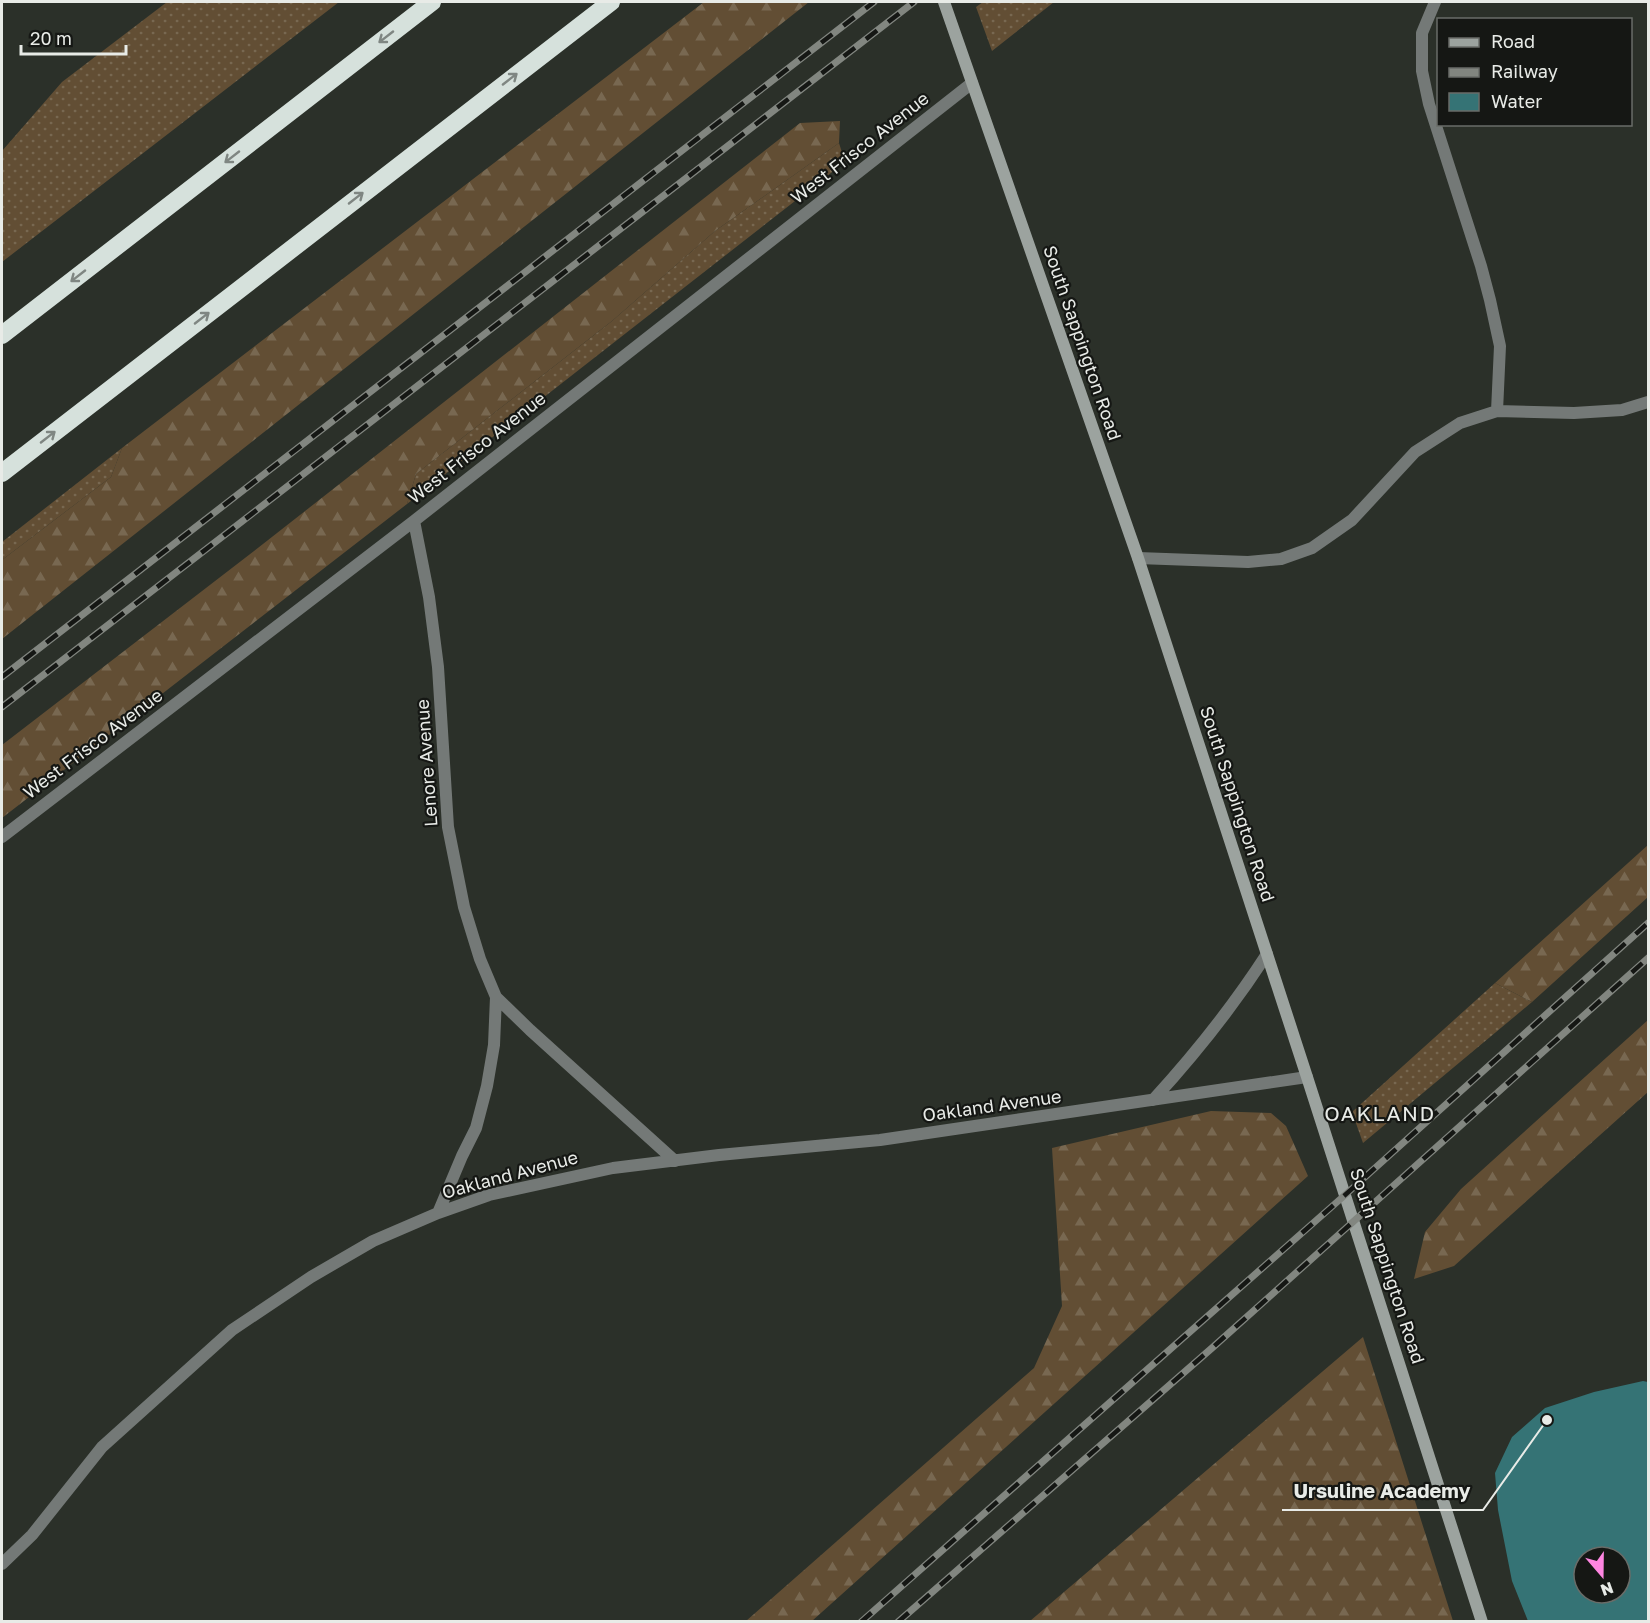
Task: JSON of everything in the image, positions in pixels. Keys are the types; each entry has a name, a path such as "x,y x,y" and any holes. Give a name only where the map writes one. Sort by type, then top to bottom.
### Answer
{"highway":[{"path":"2,335 432,2"},
{"path":"2,473 611,2"}],"street":[{"name":"South Sappington Road","path":"944,2 1138,558 1482,1622"},
{"path":"1435,2 1422,33 1422,71 1429,104 1490,300 1500,346 1497,411"},
{"name":"West Frisco Avenue","path":"2,837 414,521 972,83"},
{"path":"1138,558 1248,562 1281,559 1312,548 1352,520 1415,452 1460,423 1497,411 1574,413 1612,411 1648,402"},
{"name":"Lenore Avenue","path":"414,521 429,597 438,666 448,827 464,907 480,959 496,997 675,1161"},
{"path":"1153,1100 1194,1055 1233,1005 1267,954"},
{"name":"Lenore Avenue","path":"438,1213 476,1128 488,1086 494,1045 496,997"},
{"name":"Oakland Avenue","path":"2,1564 32,1535 102,1447 232,1330 311,1277 373,1241 438,1213 489,1196 613,1168 880,1140 1307,1077"}],"green space":[{"path":"167,2 339,2 2,262 2,151 62,82"},
{"path":"704,2 809,2 2,639 2,560 111,477 122,448"},
{"path":"983,2 1054,2 992,51 976,7"},
{"path":"840,121 839,143 715,231 612,321 416,474 407,504 2,818 2,745 263,544 800,123"},
{"path":"839,143 845,162 407,504 416,474 612,321 715,231"},
{"path":"122,448 111,477 2,560 2,542"},
{"path":"1648,845 1648,897 1532,1002 1495,983"},
{"path":"1495,983 1532,1002 1363,1143 1352,1112"},
{"path":"1648,1020 1648,1092 1454,1266 1414,1279 1425,1232 1461,1189"},
{"path":"1211,1111 1271,1113 1286,1126 1308,1176 812,1621 746,1621 1034,1368 1062,1306 1052,1148"},
{"path":"1363,1337 1453,1621 1030,1621"}],"water":[{"path":"1643,1381 1648,1382 1648,1621 1528,1621 1512,1581 1498,1510 1495,1473 1512,1437 1545,1408 1594,1392"}],"railway":[{"path":"2,677 874,2"},
{"path":"2,707 914,2"},
{"path":"861,1622 1345,1195 1648,923"},
{"path":"898,1622 1212,1348 1648,958"}],"place":[{"name":"Ursuline Academy","path":"1547,1420"}],"district":[{"name":"OAKLAND","path":"1380,1114"}]}
